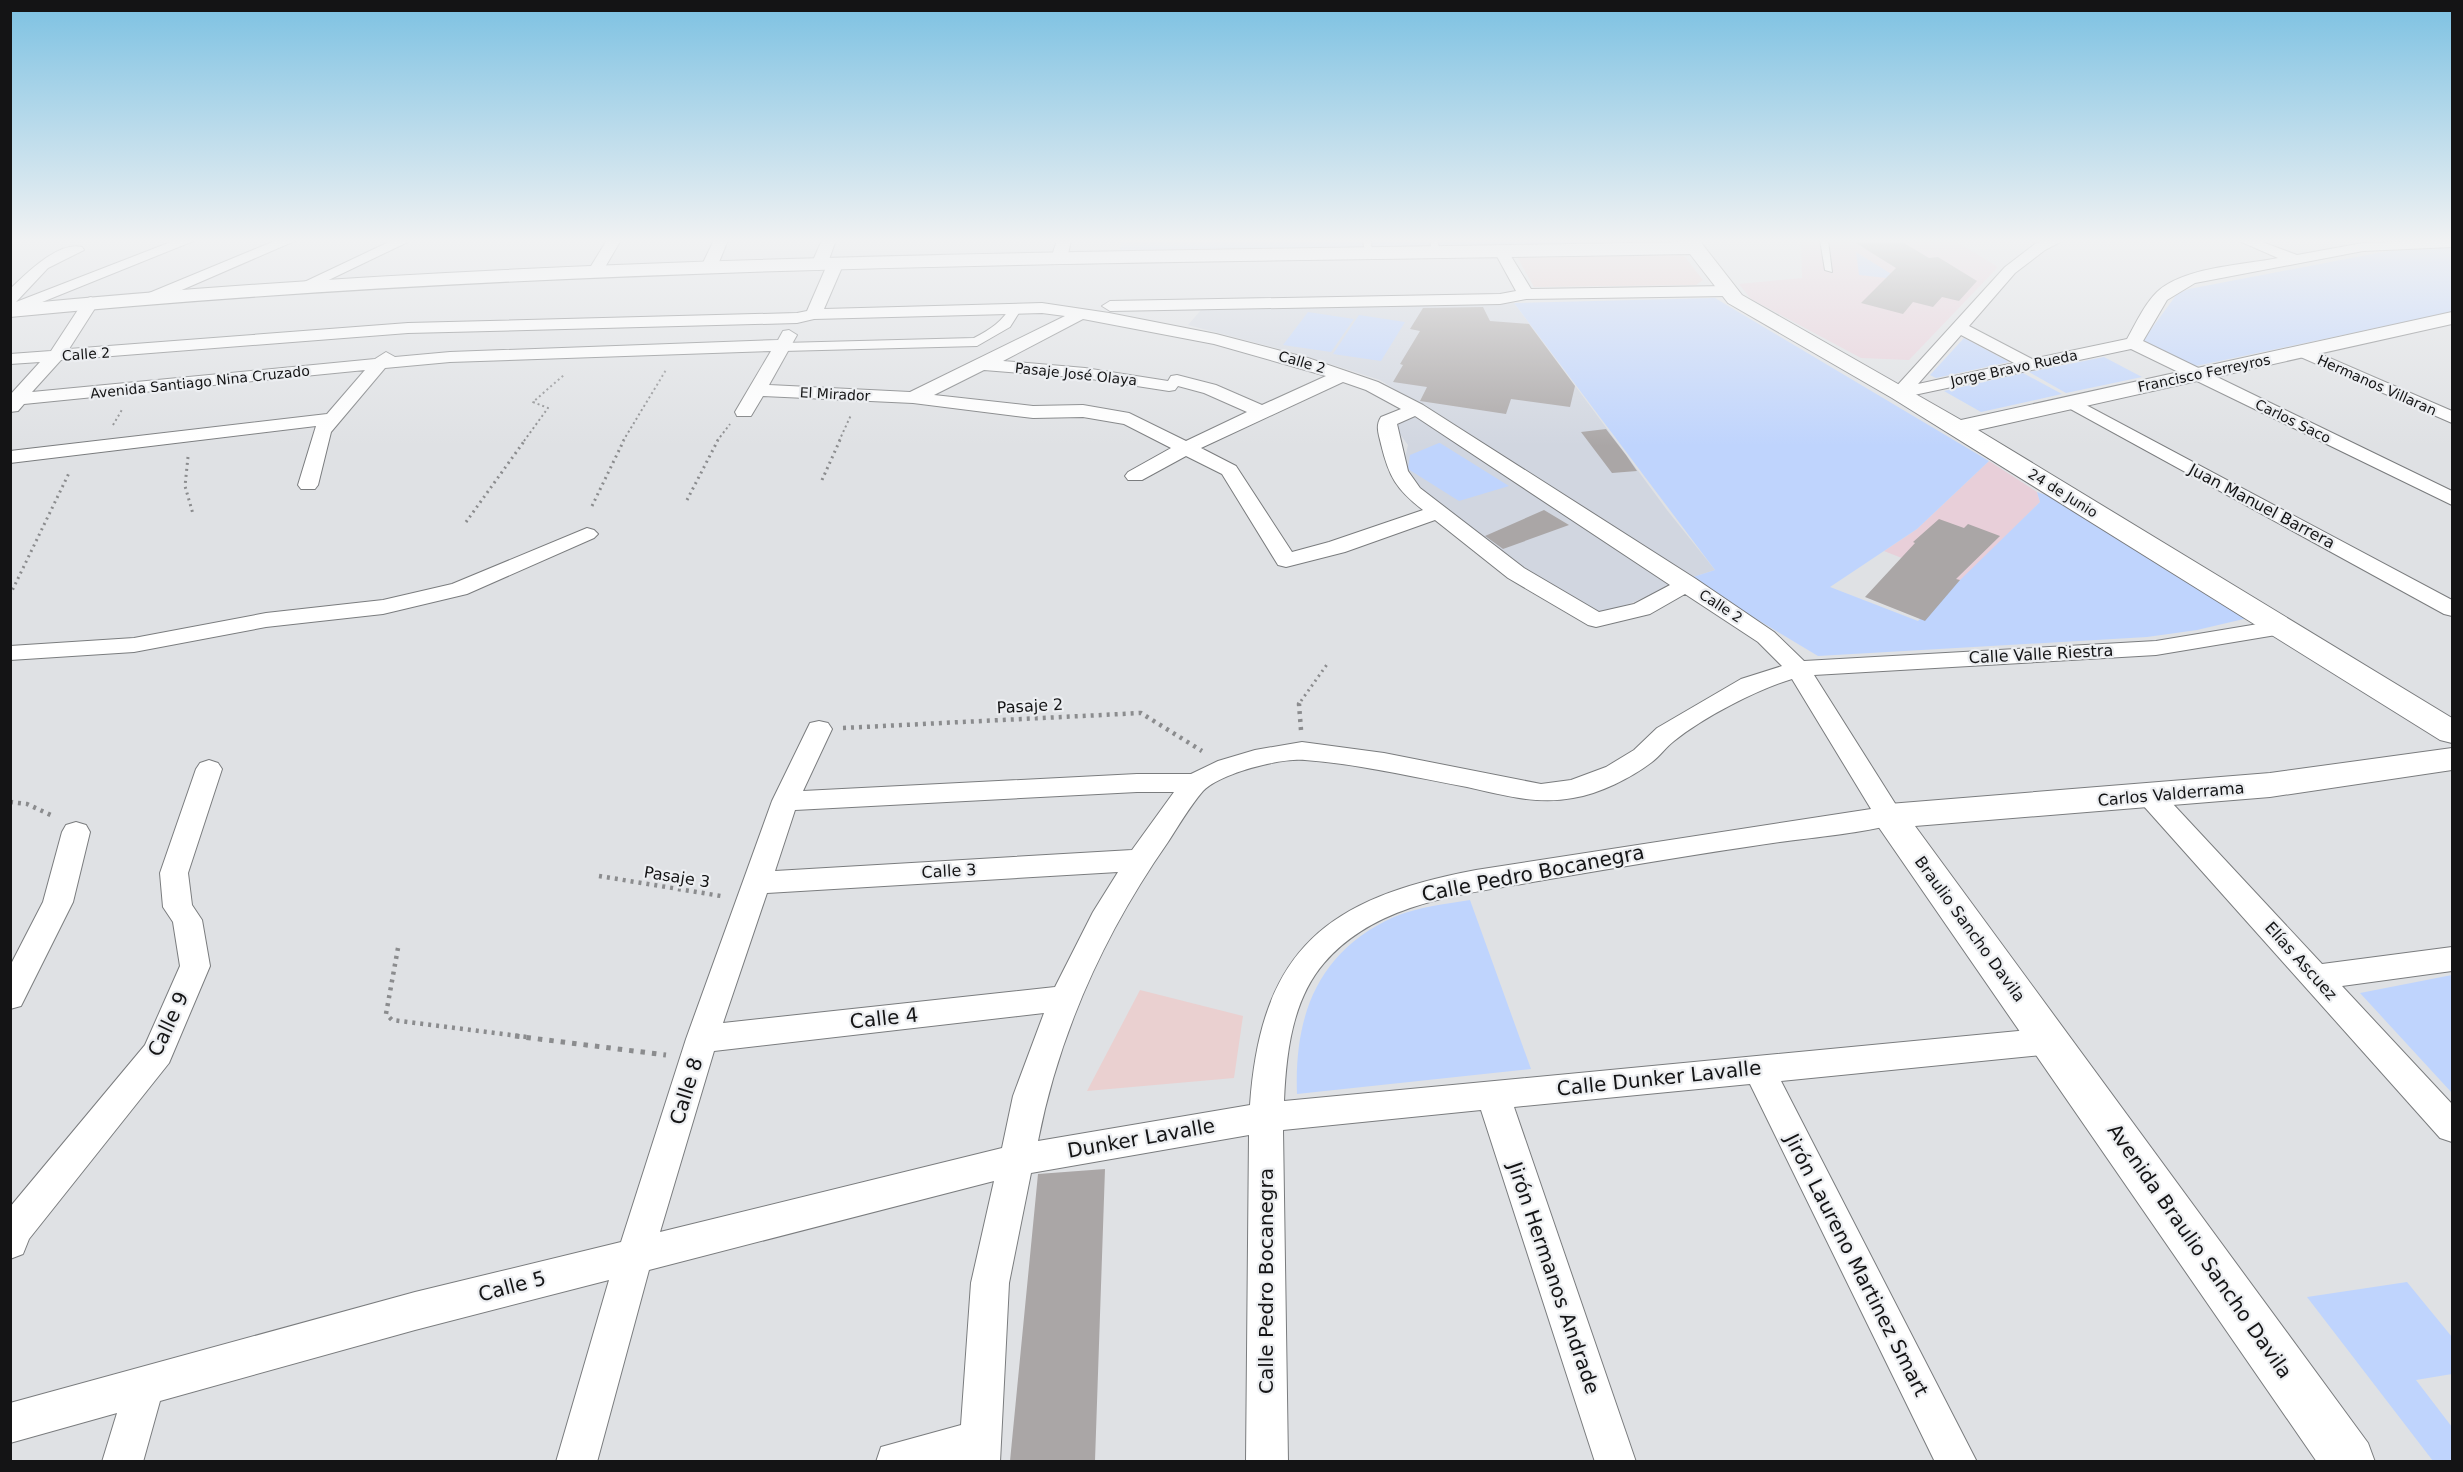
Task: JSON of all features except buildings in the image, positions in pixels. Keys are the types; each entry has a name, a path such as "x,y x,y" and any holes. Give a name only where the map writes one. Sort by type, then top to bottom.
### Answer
{"street":[{"path":"14,405 55,357 87,309"},
{"path":"744,412 808,309"},
{"name":"Calle 2","path":"10,359 408,328 998,309"},
{"path":"783,346 977,342 996,331 1013,315 1016,309"},
{"name":"Calle 2","path":"1046,309 1216,339 1343,375 1416,409 1688,584 1766,637 1798,669 1889,816"},
{"name":"24 de Junio","path":"1752,309 1900,393 2452,732"},
{"path":"1900,393 1975,309"},
{"path":"2133,343 2153,309"},
{"path":"913,398 1048,333 1080,314"},
{"name":"Francisco Ferreyros","path":"1956,428 2452,318"},
{"path":"450,357 472,327"},
{"path":"1959,327 2030,365"},
{"path":"308,486 322,431 382,362 408,328"},
{"name":"Jorge Bravo Rueda","path":"1900,393 2133,343"},
{"name":"Carlos Saco","path":"2133,343 2452,499"},
{"name":"Avenida Santiago Nina Cruzado","path":"14,405 135,389 382,362 450,357 783,346"},
{"name":"Hermanos Villaran","path":"2302,351 2450,415"},
{"name":"Pasaje José Olaya","path":"983,365 1085,373 1210,389 1264,413"},
{"path":"1136,477 1188,447 1343,375"},
{"name":"El Mirador","path":"758,390 913,398 1033,412 1102,414 1128,418 1229,470 1286,560 1337,547 1438,512"},
{"name":"Juan Manuel Barrera","path":"2071,402 2452,609"},
{"path":"1416,409 1388,421 1387,429 1398,472 1413,492 1516,573 1596,620 1642,609 1688,584"},
{"path":"10,457 331,419"},
{"path":"10,653 134,645 266,620 383,607 459,589 588,534"},
{"name":"Calle Valle Riestra","path":"1195,783 1227,767 1264,756 1302,751 1384,762 1541,793 1575,789 1615,773 1634,762 1666,734 1750,684 1798,669 1951,658 2156,648 2282,627"},
{"name":"Calle 8","path":"576,1461 635,1254 699,1049 785,801 819,729"},
{"name":"Carlos Valderrama","path":"1889,816 2270,785 2452,759"},
{"name":"Calle 9","path":"10,1242 15,1229 158,1053 195,966 187,920 178,907 174,873 209,769"},
{"path":"785,801 1137,783 1195,783"},
{"path":"896,1461 980,1451 990,1283 1030,1096 1065,998 1103,920 1140,860 1195,783"},
{"name":"Elías Ascuez","path":"2150,796 2452,1127"},
{"name":"Braulio Sancho Davila","path":"1889,816 2051,1041"},
{"name":"Calle Pedro Bocanegra","path":"1267,1461 1266,1116 1268,1071 1274,1035 1287,995 1308,960 1336,934 1368,913 1406,898 1471,882 1650,851 1889,816"},
{"path":"10,997 58,902 76,832"},
{"name":"Calle 3","path":"755,891 1140,860"},
{"path":"2316,977 2452,959"},
{"name":"Calle 4","path":"699,1049 1065,998"},
{"name":"Calle Dunker Lavalle","path":"1266,1116 2051,1041"},
{"name":"Avenida Braulio Sancho Davila","path":"2051,1041 2349,1461"},
{"name":"Jirón Laureno Martinez Smart","path":"1758,1068 1957,1461"},
{"name":"Jirón Hermanos Andrade","path":"1493,1095 1616,1461"},
{"name":"Dunker Lavalle","path":"1017,1160 1266,1116"},
{"name":"Calle 5","path":"10,1423 635,1254 1017,1160"},
{"path":"122,1461 145,1386"}],"path":[{"path":"592,506 624,439 679,349"},
{"path":"466,522 548,408 533,402 555,381 572,369 586,352"},
{"path":"10,595 76,458 88,446 103,442 135,389"},
{"path":"822,480 860,396"},
{"path":"687,500 723,430 744,412"},
{"path":"193,436 185,486 193,514"},
{"path":"1302,751 1299,704 1328,663"},
{"name":"Pasaje 2","path":"819,729 1141,713 1227,767"},
{"path":"10,802 50,813 76,832"},
{"name":"Pasaje 3","path":"599,876 667,889 755,891"},
{"path":"398,948 386,1014 392,1020 699,1049"}],"shaded area":[{"path":"1518,309 1667,510 1715,570 1693,577 1380,380 1299,354 1188,325 1201,310"},
{"path":"1518,309 1733,309 1989,461 1917,529 1830,587 1918,621 2040,502 2037,492 2053,497 2248,618 2197,630 2147,637 1818,656 1728,602 1693,577 1715,570"},
{"path":"1769,309 1958,309 1909,360 1861,358"},
{"path":"2166,309 2452,309 2452,312 2191,367 2141,343"},
{"path":"1308,312 1354,319 1331,352 1283,345"},
{"path":"1359,315 1405,322 1381,361 1333,354"},
{"path":"1964,338 2009,362 1936,378 1930,375"},
{"path":"2104,357 2142,377 2066,393 2029,372"},
{"path":"2023,373 2062,394 1981,412 1944,391"},
{"path":"1414,415 1675,584 1629,604 1599,613 1517,565 1418,488 1402,471 1408,445 1394,426 1394,422"},
{"path":"1440,443 1509,486 1459,501 1408,469 1410,455"},
{"path":"1989,461 2037,492 2040,502 1960,581 1884,551 1917,529"},
{"path":"1470,900 1531,1069 1297,1094 1297,1065 1306,1012 1329,967 1346,948 1368,931 1394,917 1422,908"},
{"path":"2452,975 2452,1093 2360,993"},
{"path":"1140,990 1243,1016 1234,1078 1087,1091"},
{"path":"2407,1282 2452,1337 2452,1374 2416,1380 2452,1427 2452,1461 2433,1461 2307,1297"}]}
